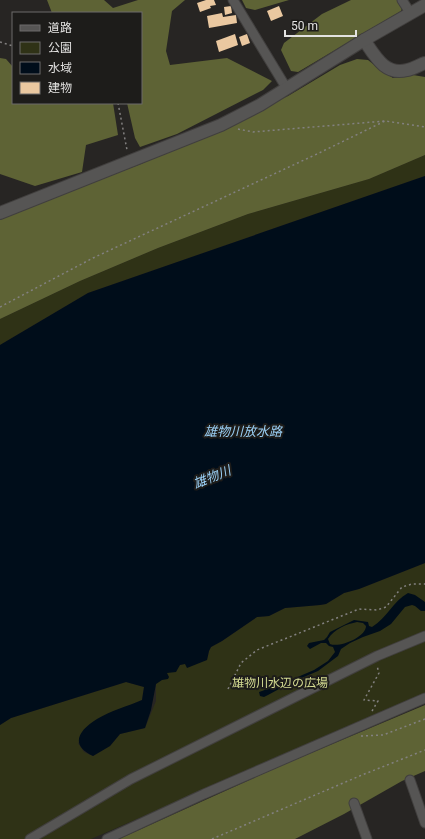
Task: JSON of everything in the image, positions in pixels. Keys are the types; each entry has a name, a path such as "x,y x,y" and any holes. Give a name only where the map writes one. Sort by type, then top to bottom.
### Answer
{"street":[{"path":"233,0 287,89"},
{"path":"402,0 411,14"},
{"path":"0,213 221,125 260,105 364,40 425,5"},
{"path":"364,40 375,56 385,66 396,72 408,70 425,63"},
{"path":"30,839 131,779 374,657 425,636"},
{"path":"107,839 204,794 425,698"},
{"path":"410,780 425,823"},
{"path":"354,804 367,839"}],"path":[{"path":"0,42 12,46"},
{"path":"118,104 130,162"},
{"path":"0,307 93,258 385,121"},
{"path":"221,125 253,132 385,121 425,127"},
{"path":"228,689 241,663 257,650 359,609 377,610 386,607 402,587 412,584 425,584"},
{"path":"372,722 370,714 378,701 364,700 379,673 374,657"},
{"path":"355,737 383,735 425,719"},
{"path":"212,839 362,775 425,750"}],"green space":[{"path":"47,0 104,0 113,8 138,0 185,0 172,11 166,51 170,65 227,58 272,81 263,90 177,134 140,147 135,138 127,104 142,104 142,12 52,12"},
{"path":"242,0 289,0 255,10 246,8"},
{"path":"351,0 400,0 403,5 401,11 298,72 291,71 281,50 284,43 322,14"},
{"path":"0,58 6,59 12,66 12,104 113,104 118,135 86,145 82,172 35,186 0,174"},
{"path":"357,59 368,60 393,78 413,75 425,77 425,155 369,179 248,214 158,248 80,281 0,319 0,217 141,164 288,96 340,65"},
{"path":"425,155 425,176 88,293 0,345 0,319 80,281 158,248 248,214 369,179"},
{"name":"雄物川水辺の広場","path":"425,563 425,694 91,839 0,839 0,725 11,718 126,682 144,687 142,700 121,709 78,743 84,752 93,756 110,746 120,734 145,728 156,701 156,684 167,672 171,669 191,662 207,660 211,647 257,617 269,616 285,608 326,604 344,593 359,589"},
{"path":"425,705 425,771 402,781 344,814 295,839 119,839 280,766"}],"water":[{"name":"雄物川放水路","path":"425,176 425,563 359,589 344,593 326,604 285,608 269,616 257,617 211,647 207,660 187,668 185,664 180,665 176,672 167,673 169,677 168,679 162,680 156,684 151,710 145,728 120,734 110,746 93,756 81,747 79,738 81,733 91,723 102,716 142,700 144,687 126,682 11,718 0,725 0,345 88,293"},
{"path":"408,593 415,595 425,602 425,611 421,611 412,605 405,607 391,624 380,631 350,643 341,649 338,656 318,671 292,682 264,697 260,696 259,692 314,670 328,661 335,652 333,647 326,643 321,643 310,649 307,646 309,643 324,640 330,632 354,620 368,622 369,626 372,627 382,619 403,596","holes":["353,623 363,623 366,626 365,630 357,638 346,643 334,645 330,644 328,639 337,630"]}],"building":[{"path":"206,0 214,0 216,5 210,6 211,8 200,12 197,3"},
{"path":"231,6 232,13 225,15 224,7"},
{"path":"279,6 283,16 271,21 267,11"},
{"path":"222,13 223,17 236,15 237,23 209,28 207,16"},
{"path":"235,34 238,45 219,52 216,41"},
{"path":"247,34 250,43 242,46 239,37"}],"water label":[{"name":"雄物川","path":"212,477"}]}
